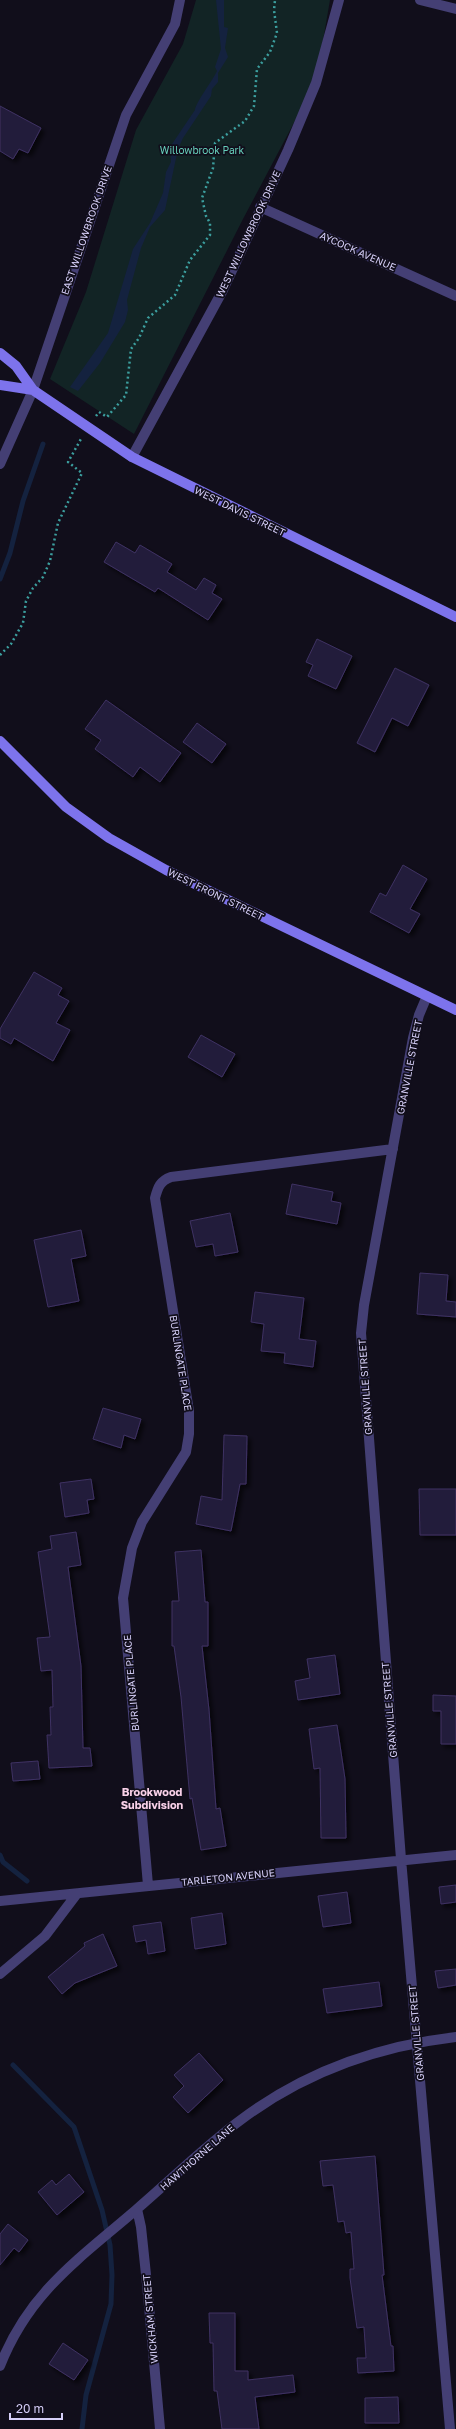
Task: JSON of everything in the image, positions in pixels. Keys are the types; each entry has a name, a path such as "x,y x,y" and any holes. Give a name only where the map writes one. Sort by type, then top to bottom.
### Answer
{"street":[{"name":"EAST WILLOWBROOK DRIVE","path":"0,464 33,390 126,115 175,24 180,0"},
{"name":"WEST WILLOWBROOK DRIVE","path":"132,457 223,290 316,82 339,0"},
{"path":"420,0 456,9"},
{"name":"AYCOCK AVENUE","path":"260,207 456,296"},
{"name":"WEST DAVIS STREET","path":"0,353 16,366 33,390 87,429 132,457 456,618"},
{"name":"WEST DAVIS STREET","path":"0,385 33,390"},
{"name":"WEST FRONT STREET","path":"0,741 66,806 108,838 166,870 456,1010"},
{"name":"GRANVILLE STREET","path":"427,996 419,1015 413,1038 364,1305 361,1333 401,1859 450,2429"},
{"name":"BURLINGATE PLACE","path":"148,1886 123,1598 132,1548 142,1522 178,1467 186,1452 189,1434 189,1411 155,1198 158,1187 164,1180 171,1177 393,1149"},
{"name":"TARLETON AVENUE","path":"0,1902 401,1859 456,1855"},
{"path":"0,1974 45,1936 76,1895"},
{"name":"HAWTHORNE LANE","path":"0,2366 13,2338 53,2280 242,2118 311,2076 338,2065 417,2041 456,2037"},
{"name":"WICKHAM STREET","path":"137,2209 141,2227 147,2284 160,2429"}],"path":[{"path":"0,655 11,644 23,623 26,601 33,588 43,577 50,561 58,523 82,473 68,462 87,429 99,412 107,417 126,395 131,349 139,338 148,318 175,295 190,260 210,234 210,223 206,216 202,198 214,168 215,143 245,121 254,106 257,69 270,52 277,33 274,10 276,0"}],"green space":[{"name":"Willowbrook Park","path":"196,0 330,0 316,81 243,219 134,434 50,379 86,292 136,130 183,44"}],"water":[{"path":"216,0 224,0 224,27 228,28 225,48 228,57 218,73 218,82 212,89 211,96 183,138 178,149 165,210 150,227 141,248 127,300 128,310 125,322 100,363 78,391 70,387 108,333 133,249 150,223 163,193 166,172 171,162 170,147 195,110 198,102 217,71 215,67 221,49"}],"building":[{"path":"0,106 41,128 28,153 19,149 13,159 0,151"},
{"path":"116,542 135,553 140,545 172,564 167,572 196,590 204,578 216,585 212,593 222,599 208,620 158,588 155,592 104,562"},
{"path":"317,639 352,656 336,689 308,676 313,665 306,662"},
{"path":"395,668 429,685 408,726 392,718 375,752 357,743"},
{"path":"106,700 181,753 160,782 140,767 133,777 95,749 101,740 85,729"},
{"path":"197,723 226,744 212,763 183,742"},
{"path":"403,865 427,879 410,909 420,914 409,933 370,912 380,893 386,896"},
{"path":"34,972 62,988 58,995 69,1001 56,1023 70,1030 53,1061 14,1038 11,1044 0,1038 0,1029"},
{"path":"201,1035 235,1054 222,1077 188,1057"},
{"path":"292,1184 333,1192 331,1201 341,1203 337,1224 286,1214"},
{"path":"230,1213 238,1252 215,1256 213,1244 196,1247 190,1221"},
{"path":"81,1230 86,1256 71,1259 79,1301 48,1307 34,1240"},
{"path":"420,1273 448,1275 446,1301 456,1302 456,1317 417,1314"},
{"path":"255,1292 304,1298 299,1339 316,1341 313,1367 284,1363 285,1353 261,1351 264,1324 251,1322"},
{"path":"103,1408 141,1419 135,1439 124,1435 121,1448 93,1439"},
{"path":"224,1435 247,1436 246,1484 240,1484 231,1531 196,1524 201,1496 222,1500"},
{"path":"91,1479 94,1499 87,1500 89,1513 65,1517 60,1483"},
{"path":"419,1489 456,1489 456,1535 420,1535"},
{"path":"76,1532 81,1565 68,1567 81,1666 83,1748 90,1748 92,1766 49,1768 47,1735 51,1735 50,1707 53,1707 52,1670 41,1671 37,1638 50,1637 38,1552 52,1549 50,1536"},
{"path":"201,1550 205,1602 208,1602 208,1646 202,1646 209,1710 216,1809 220,1808 226,1846 201,1850 192,1798 190,1799 181,1697 174,1646 172,1646 172,1601 179,1601 175,1552"},
{"path":"335,1655 340,1694 298,1700 295,1681 310,1678 307,1659"},
{"path":"433,1695 456,1696 456,1744 441,1744 441,1711 433,1711"},
{"path":"337,1725 345,1779 346,1838 321,1838 320,1768 314,1769 309,1729"},
{"path":"38,1761 40,1779 13,1781 11,1763"},
{"path":"456,1885 456,1902 441,1904 439,1887"},
{"path":"347,1892 351,1923 323,1927 318,1896"},
{"path":"222,1913 226,1944 195,1949 191,1918"},
{"path":"161,1922 165,1951 148,1954 146,1940 136,1942 133,1926"},
{"path":"103,1934 117,1966 75,1983 62,1994 48,1977 85,1946 84,1943"},
{"path":"456,1969 456,1985 438,1988 435,1971"},
{"path":"379,1982 382,2006 327,2013 323,1989"},
{"path":"199,2053 223,2080 188,2113 173,2097 184,2086 174,2075"},
{"path":"375,2156 384,2275 382,2275 391,2346 393,2346 394,2371 358,2373 357,2358 366,2358 364,2327 357,2328 350,2278 350,2269 354,2269 351,2232 346,2233 344,2221 338,2222 333,2185 323,2186 320,2161"},
{"path":"69,2174 84,2192 57,2215 38,2192 52,2180 56,2185"},
{"path":"8,2224 28,2240 19,2252 14,2248 0,2265 0,2234"},
{"path":"209,2313 235,2313 235,2371 248,2371 248,2380 293,2375 295,2392 255,2397 259,2429 222,2429 217,2391 214,2391 213,2343 210,2343"},
{"path":"63,2343 88,2360 74,2380 49,2364"},
{"path":"398,2397 399,2423 365,2423 365,2398"}],"waterway":[{"path":"0,579 10,553 23,501 43,444"},
{"path":"0,1855 3,1862 27,1881"},
{"path":"13,2065 74,2127 102,2210 110,2245 112,2275 111,2304 86,2395 82,2429"}],"district":[{"name":"Brookwood Subdivision","path":"152,1798"}]}
